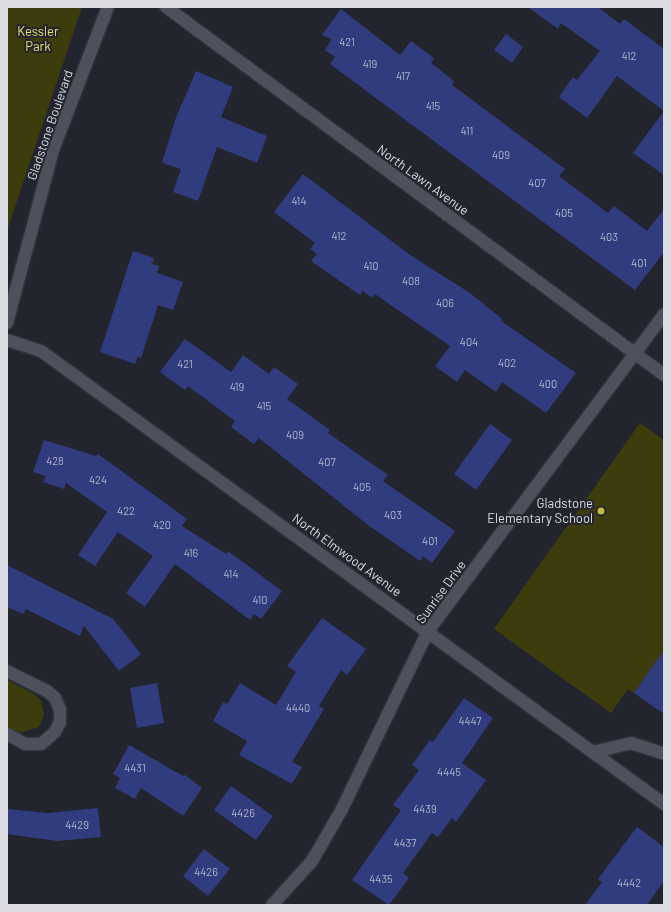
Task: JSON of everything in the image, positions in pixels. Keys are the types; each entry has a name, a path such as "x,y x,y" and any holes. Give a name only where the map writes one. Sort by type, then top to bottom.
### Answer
{"street":[{"name":"Gladstone Boulevard","path":"7,323 53,150 108,7"},
{"name":"North Lawn Avenue","path":"166,7 664,375"},
{"name":"Sunrise Drive","path":"272,905 312,860 334,822 428,631 664,314"},
{"name":"North Elmwood Avenue","path":"7,340 41,351 664,804"},
{"path":"7,671 56,698 60,710 60,722 55,732 41,744 25,744 7,734"},
{"path":"593,752 630,743 664,754"}],"green space":[{"name":"Kessler Park","path":"7,7 82,7 7,231"},
{"path":"640,423 664,440 664,654 634,693 628,689 611,713 494,629"},
{"path":"7,680 34,694 41,701 44,715 39,727 20,733 7,728"}],"building":[{"path":"528,7 598,7 620,24 624,19 664,49 664,111 617,76 587,118 559,97 573,77 577,80 600,51 561,23 558,29"},
{"path":"341,9 400,55 411,41 434,58 431,63 454,81 452,85 565,169 559,176 608,213 614,206 647,231 664,209 664,252 635,290 330,64 335,57 325,50 332,39 322,35"},
{"path":"506,34 523,47 512,63 494,50"},
{"path":"196,71 233,87 221,117 267,136 257,163 217,147 198,201 173,192 181,169 162,163 175,120"},
{"path":"664,111 664,175 633,153"},
{"path":"303,174 410,255 470,293 502,319 501,321 576,373 546,413 502,382 496,392 465,370 457,382 435,366 450,346 375,294 372,298 363,291 360,295 311,261 317,254 310,249 315,243 274,212"},
{"path":"133,251 154,258 152,264 159,266 157,273 183,282 173,310 158,305 141,358 138,356 135,364 100,352"},
{"path":"185,339 231,372 243,355 269,374 274,367 298,384 287,399 330,430 328,433 388,475 383,481 455,531 432,563 423,556 420,561 368,525 259,438 254,444 231,427 235,421 188,386 185,390 160,372"},
{"path":"490,424 512,440 476,490 454,474"},
{"path":"44,440 96,456 98,454 187,519 182,526 226,554 228,551 282,591 261,619 254,614 250,620 175,564 145,607 126,593 153,556 118,532 95,566 78,555 107,512 66,483 64,489 43,482 46,476 33,472"},
{"path":"7,565 113,619 141,654 119,671 84,626 80,636 26,609 23,614 7,607"},
{"path":"322,618 366,649 347,675 341,670 319,706 324,709 292,762 302,767 292,784 239,755 247,741 213,721 223,702 227,704 240,683 276,705 296,672 287,666"},
{"path":"664,650 664,714 634,693"},
{"path":"157,683 164,723 137,728 130,688"},
{"path":"464,698 493,718 462,763 486,780 456,822 452,818 438,837 432,833 403,873 409,878 389,905 352,880 401,810 393,805 419,770 412,765 430,740 433,742"},
{"path":"129,745 183,776 185,775 202,788 183,816 141,788 135,799 115,788 120,778 113,774"},
{"path":"231,786 273,816 256,840 214,810"},
{"path":"98,808 101,837 57,841 7,834 7,809 48,813"},
{"path":"637,827 664,847 664,881 647,905 585,905 602,882 598,879"},
{"path":"204,849 230,869 208,896 183,876"}],"place":[{"name":"Gladstone Elementary School","path":"601,511"}]}
